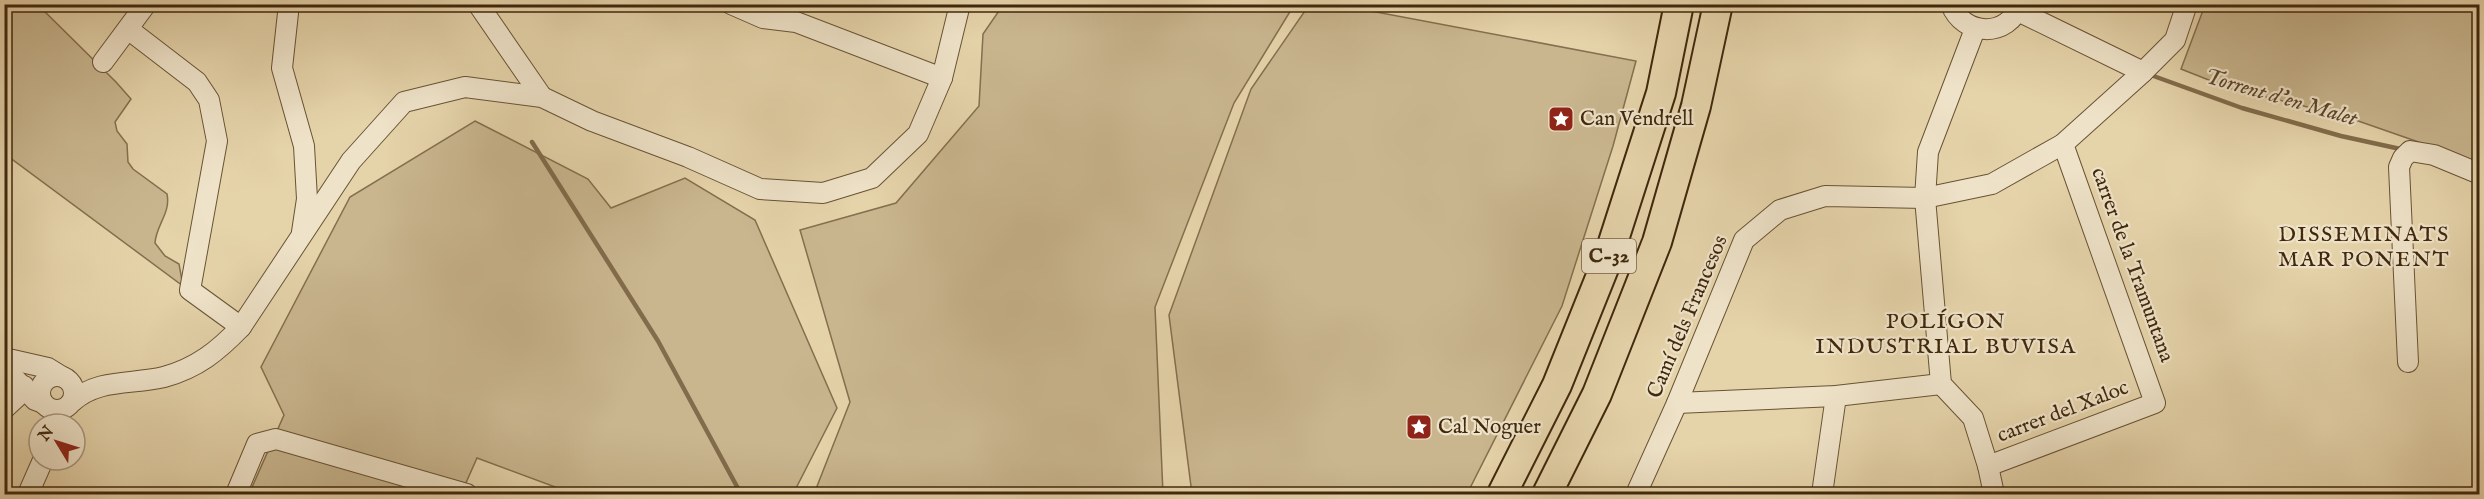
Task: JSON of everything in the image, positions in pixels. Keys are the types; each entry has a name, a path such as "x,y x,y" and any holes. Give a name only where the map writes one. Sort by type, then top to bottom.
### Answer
{"highway":[{"name":"C-32","path":"1502,495 1557,385 1608,258 1661,93 1680,4"},
{"name":"C-32","path":"1547,495 1597,394 1657,242 1696,106 1718,4"}],"street":[{"path":"103,62 146,4"},
{"path":"289,4 282,68 304,146 307,200 301,238"},
{"path":"478,4 542,98"},
{"path":"731,4 762,18 796,22 942,78"},
{"path":"43,411 67,411 84,392 99,386 164,377 204,361 244,322 351,161 404,102 465,87 542,98 591,122 688,157 760,189 823,192 872,178 918,134 942,78 960,4"},
{"path":"1951,4 1961,21 1975,29 1987,30 1999,28 2010,21 2019,8 2143,72"},
{"name":"Camí dels Francesos","path":"1636,495 1677,403 1744,240 1780,210 1825,196 1925,198 1992,184 2062,144 2143,72 2175,40 2187,4"},
{"path":"128,29 196,82 209,100 217,141 190,290 244,322"},
{"path":"1975,29 1928,152 1925,198 1941,384 1973,418 1988,466 1994,495"},
{"name":"carrer de la Tramuntana","path":"2062,144 2155,403"},
{"path":"2408,362 2398,167 2410,152 2434,155 2480,174"},
{"path":"4,358 48,368 62,376 73,387 67,411"},
{"path":"4,367 24,386 43,411"},
{"path":"43,411 40,392 44,381 55,376 72,373 132,380"},
{"path":"1677,403 1836,396 1941,384"},
{"path":"4,409 24,386"},
{"path":"1821,495 1836,396"},
{"name":"carrer del Xaloc","path":"1988,466 2155,403"},
{"path":"236,495 257,444 276,439 467,495"},
{"path":"31,487 34,472"},
{"path":"31,487 38,472"}],"shaded area":[{"path":"4,5 38,5 131,99 115,122 117,131 127,144 128,162 133,169 167,194 167,207 155,243 165,256 179,264 183,286 5,154"},
{"path":"1003,5 1255,5 1291,10 1234,103 1155,307 1163,494 814,494 850,402 800,230 896,203 979,106 983,34"},
{"path":"1309,5 1339,5 1636,61 1613,146 1562,306 1467,494 1192,494 1169,315 1251,89"},
{"path":"2205,5 2479,5 2479,167 2430,146 2341,115 2229,88 2181,69"},
{"path":"475,121 588,179 611,208 685,178 755,220 837,408 793,494 574,494 477,458 461,494 249,494 284,415 261,367 350,197"}],"waterway":[{"name":"Torrent d'en Malet","path":"2148,74 2242,108 2341,136 2405,150"},
{"path":"532,142 658,341 741,494"}],"place":[{"name":"Can Vendrell","path":"1561,119"},
{"name":"Cal Noguer","path":"1419,427"}],"district":[{"name":"DISSEMINATS MAR PONENT","path":"2364,248"},
{"name":"POLÍGON INDUSTRIAL BUVISA","path":"1946,334"}]}
